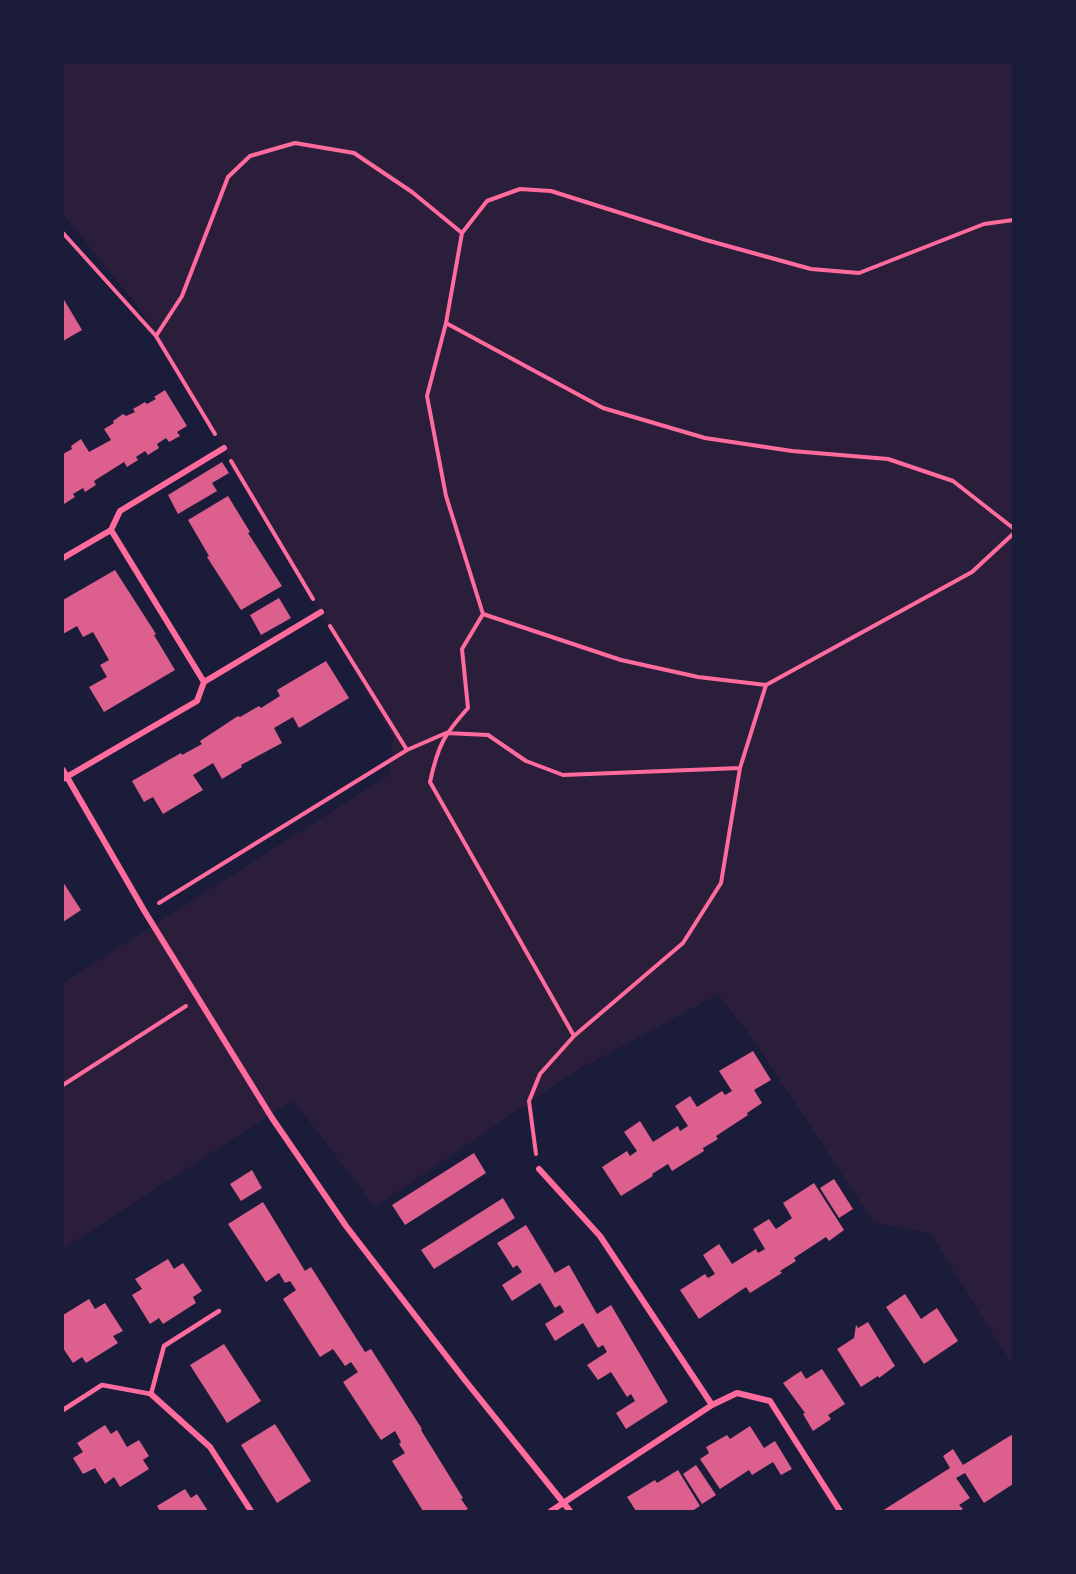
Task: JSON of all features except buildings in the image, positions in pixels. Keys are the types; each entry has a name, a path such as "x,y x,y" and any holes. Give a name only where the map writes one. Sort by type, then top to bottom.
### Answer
{"street":[{"path":"63,558 111,530 120,511 224,448"},
{"path":"111,530 204,682"},
{"path":"321,612 204,682 197,701 64,776 272,1118 346,1226 570,1511"},
{"path":"539,1169 600,1236 712,1405"},
{"path":"551,1511 712,1405 737,1393 770,1401 840,1511"},
{"path":"151,1394 210,1447 251,1511"}],"lane":[{"path":"63,1410 102,1385 151,1394 164,1346 219,1311"}],"path":[{"path":"156,336 182,296 228,177 250,156 295,142 354,153 412,192 462,233"},
{"path":"574,1036 430,782 435,757 446,733 468,708 462,649 483,614 446,496 427,396 446,323 462,233 487,201 520,189 550,191 706,240 811,269 860,273 984,224 1013,220"},
{"path":"63,233 156,336 321,612 407,750"},
{"path":"446,323 603,408 705,438 792,451 888,459 953,481 1013,528"},
{"path":"483,614 621,660 699,677 766,685 972,572 1013,534"},
{"path":"539,1169 529,1101 540,1074 574,1036 683,943 721,883 740,768 766,685"},
{"path":"145,912 407,750 446,733 488,735 526,760 563,775 740,768"},
{"path":"63,1085 199,998"}],"shaded area":[{"path":"63,63 1013,63 1013,1366 930,1233 874,1223 753,1039 718,995 577,1070 375,1207 293,1100 63,1249 63,983 389,775 393,737 224,448 136,304 63,214"}]}
